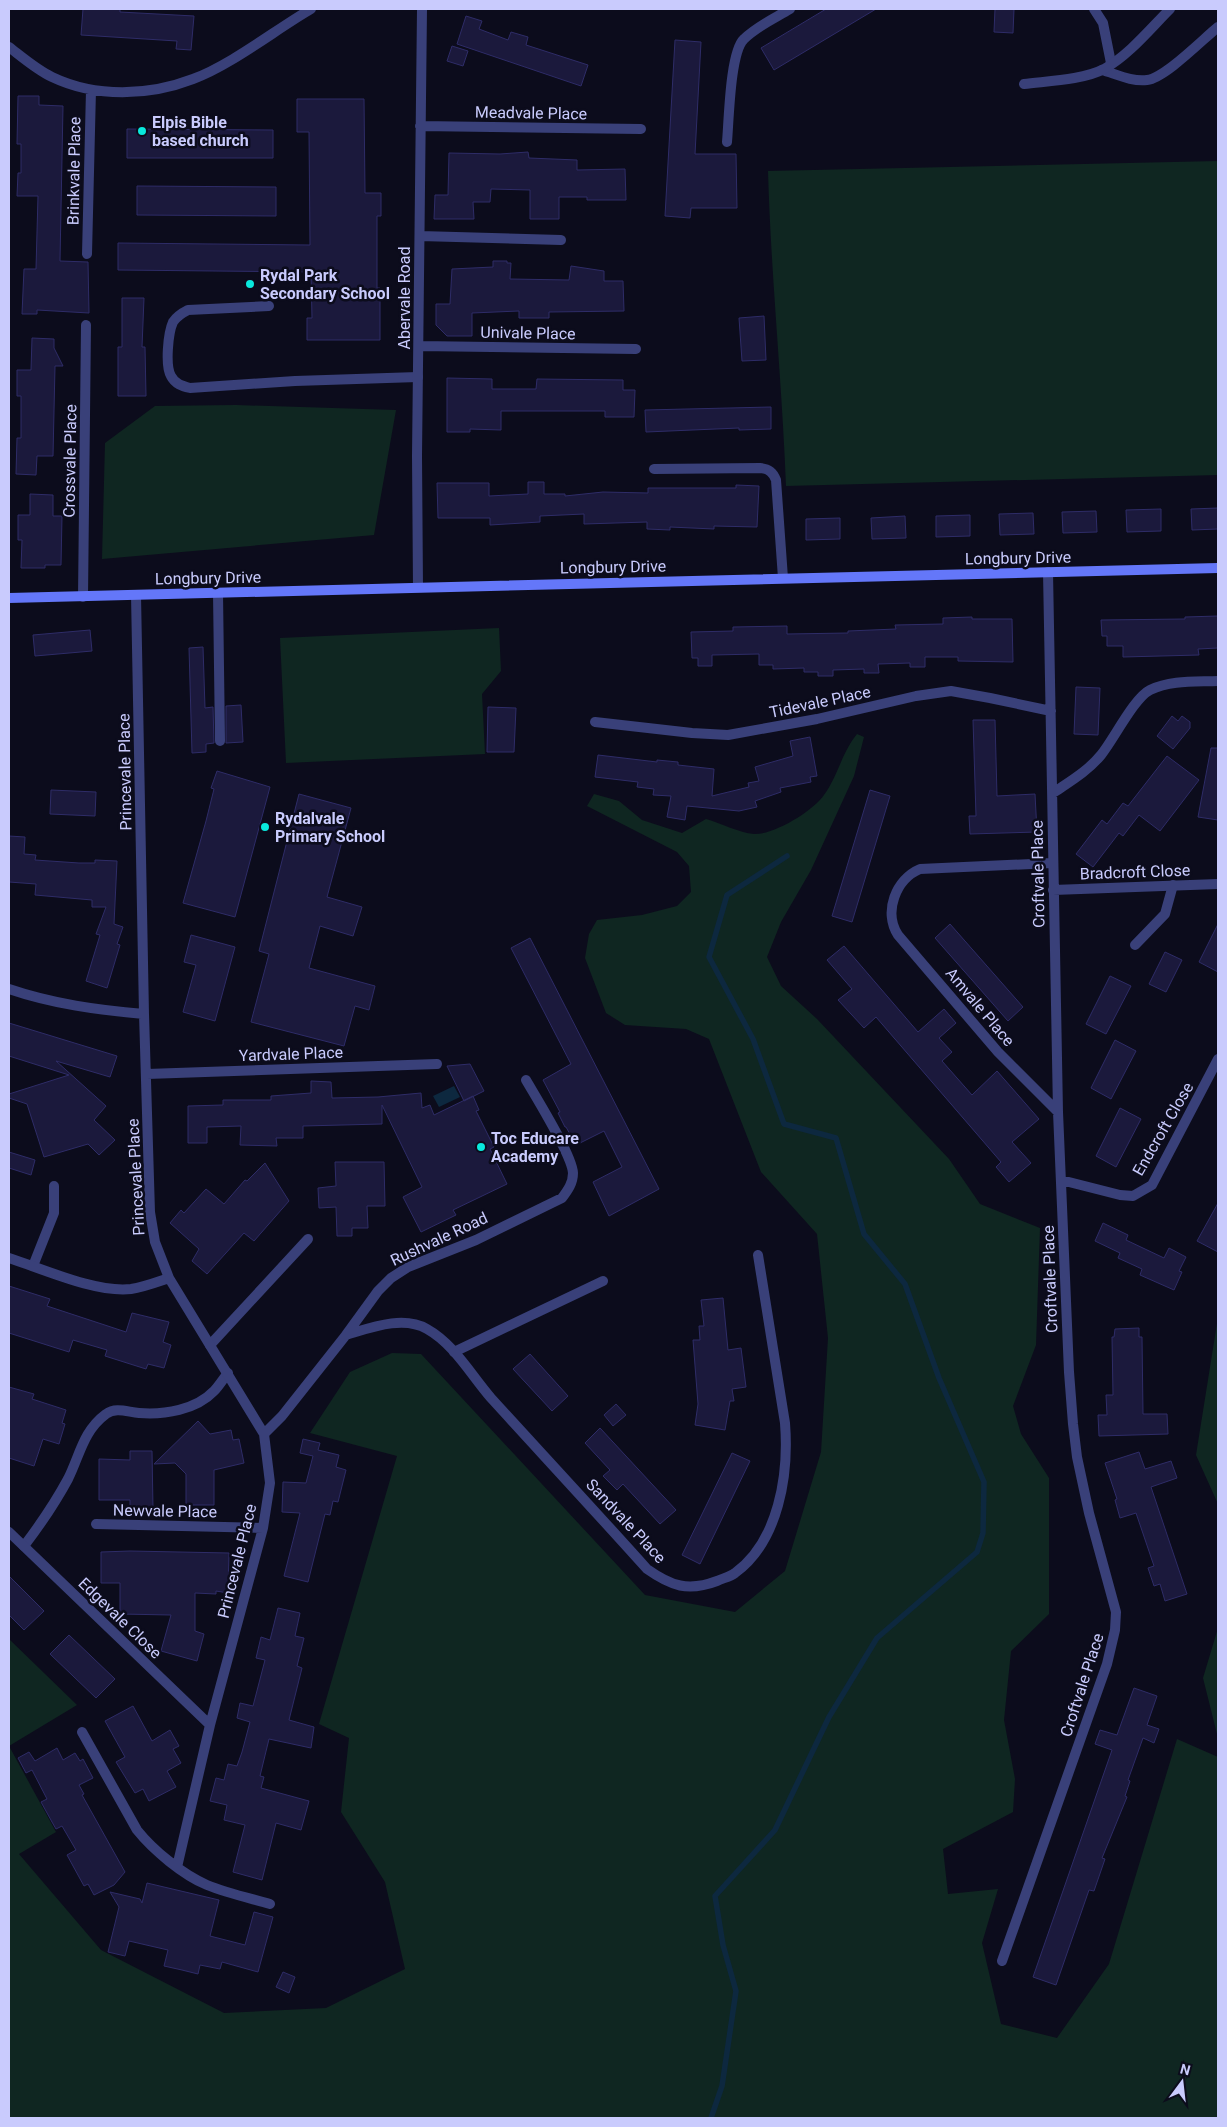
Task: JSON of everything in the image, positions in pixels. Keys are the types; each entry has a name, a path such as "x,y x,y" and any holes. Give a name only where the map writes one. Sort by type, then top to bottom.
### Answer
{"street":[{"path":"9,47 52,77 91,90 111,92 153,90 194,79 226,62 311,9"},
{"name":"Abervale Road","path":"418,587 416,546 422,9"},
{"path":"727,142 737,50 743,40 790,9"},
{"path":"1094,9 1103,23 1111,64"},
{"path":"1024,84 1102,70 1111,64 1170,9"},
{"path":"1102,70 1137,80 1155,78 1160,76 1218,26"},
{"name":"Brinkvale Place","path":"87,254 91,90"},
{"name":"Meadvale Place","path":"420,126 641,129"},
{"path":"420,236 561,240"},
{"path":"269,306 188,310 180,314 174,321 170,332 168,368 172,378 179,385 190,388 295,381 418,377"},
{"name":"Crossvale Place","path":"83,596 86,325"},
{"name":"Univale Place","path":"419,346 636,349"},
{"path":"654,469 760,468 768,469 774,474 783,578"},
{"name":"Longbury Drive","path":"9,598 1218,568"},
{"name":"Croftvale Place","path":"1002,1961 1107,1664 1116,1630 1116,1612 1089,1513 1073,1424 1058,1112 1048,572"},
{"path":"218,593 220,741"},
{"name":"Princevale Place","path":"136,595 144,1014 150,1212 155,1242 168,1278 264,1434 270,1484 262,1528 210,1725 177,1867"},
{"path":"1053,793 1080,775 1101,756 1124,724 1135,703 1148,691 1178,682 1218,681"},
{"name":"Tidevale Place","path":"595,722 692,733 728,735 817,719 916,696 952,692 1050,711"},
{"name":"Amvale Place","path":"1052,863 920,868 904,879 897,889 891,914 894,928 898,935 998,1052 1058,1112"},
{"name":"Bradcroft Close","path":"1053,890 1218,884"},
{"path":"1135,945 1166,914 1173,885"},
{"path":"9,989 32,997 74,1006 144,1014"},
{"name":"Endcroft Close","path":"1061,1180 1120,1195 1133,1196 1152,1185 1218,1059"},
{"name":"Yardvale Place","path":"147,1074 436,1064"},
{"name":"Rushvale Road","path":"264,1434 282,1416 378,1291 391,1278 408,1267 476,1240 562,1198 569,1189 573,1171 564,1147 526,1080"},
{"path":"33,1266 53,1218 54,1186"},
{"path":"210,1345 308,1239"},
{"name":"Sandvale Place","path":"346,1335 382,1324 406,1323 426,1328 454,1352 490,1396 647,1569 661,1579 682,1587 706,1585 734,1574 754,1554 774,1517 785,1472 787,1448 786,1423 758,1255"},
{"path":"9,1258 94,1285 117,1289 132,1289 168,1278"},
{"path":"454,1352 603,1281"},
{"path":"24,1546 61,1492 74,1468 87,1433 106,1414 117,1410 150,1414 180,1410 199,1402 213,1392 228,1373"},
{"name":"Newvale Place","path":"96,1524 262,1528"},
{"name":"Edgevale Close","path":"9,1532 210,1725"},
{"path":"82,1732 144,1840 177,1867 206,1885 270,1904"}],"green space":[{"path":"1218,161 1218,475 786,486 768,171"},
{"path":"236,405 396,410 374,535 102,559 105,443 155,406"},
{"path":"499,628 501,671 482,694 485,754 286,763 280,638"},
{"path":"857,734 864,737 854,776 811,870 781,922 767,957 781,986 817,1019 949,1159 980,1204 1040,1228 1036,1345 1013,1406 1021,1434 1049,1478 1049,1614 1011,1651 1004,1720 1015,1779 1013,1812 943,1849 948,1894 998,1889 982,1943 1001,2024 1057,2038 1109,1964 1177,1739 1218,1757 1218,2118 9,2118 9,1746 56,1832 19,1854 101,1950 224,2013 326,2008 405,1969 385,1882 341,1812 349,1738 319,1724 397,1456 310,1433 350,1372 392,1353 421,1354 645,1595 735,1612 785,1571 821,1452 828,1338 817,1234 761,1172 709,1039 686,1029 625,1025 606,1013 585,958 589,934 597,920 642,915 677,906 691,892 689,866 677,852 587,806 594,794 619,801 642,820 682,833 706,819 742,832 754,834 772,831 802,815 819,801 829,788 852,741"},
{"path":"1218,1317 1218,1504 1196,1455"},
{"path":"1218,1628 1218,1738 1203,1678"},
{"path":"9,1639 77,1705 9,1746"}],"water":[{"path":"454,1086 460,1097 439,1107 433,1096"}],"building":[{"path":"83,9 120,9 120,12 194,16 191,50 176,49 177,41 81,35"},
{"path":"826,9 876,9 774,70 761,48"},
{"path":"995,9 1014,9 1013,33 994,32"},
{"path":"466,16 482,21 479,29 508,40 511,32 528,37 526,45 588,65 581,86 457,44"},
{"path":"675,40 701,42 695,154 736,154 737,208 691,208 690,218 665,216"},
{"path":"452,46 468,51 463,66 447,61"},
{"path":"18,96 39,96 39,105 63,106 60,261 88,262 89,313 37,310 37,314 22,314 24,269 36,269 38,196 17,196 18,173 21,173 21,144 17,144"},
{"path":"297,99 364,99 365,193 381,193 381,216 377,216 377,288 380,288 380,340 307,340 307,318 312,318 311,272 118,270 118,243 310,245 309,132 297,132"},
{"path":"127,129 273,130 273,158 127,158"},
{"path":"528,152 529,158 577,160 577,170 625,169 626,200 587,200 587,197 559,197 559,219 530,219 530,190 491,189 490,202 473,202 474,219 434,219 435,195 448,195 449,153 500,154"},
{"path":"137,186 276,187 276,216 137,215"},
{"path":"493,261 507,261 507,263 511,263 510,279 569,280 571,266 604,271 604,281 623,281 624,311 549,312 549,318 519,318 519,311 472,313 472,336 447,336 436,325 436,304 450,304 452,269 493,267"},
{"path":"122,298 144,298 142,347 145,347 146,396 118,396 118,347 122,347"},
{"path":"764,316 766,360 742,361 739,318"},
{"path":"32,338 54,339 54,348 63,366 55,366 53,456 37,456 36,475 16,474 17,438 21,438 21,396 17,396 17,370 31,370"},
{"path":"447,378 492,379 492,389 536,389 537,379 623,380 623,390 635,390 634,417 605,417 605,411 501,411 501,430 470,429 470,432 447,432"},
{"path":"771,407 771,429 739,430 739,428 646,432 645,410"},
{"path":"528,482 544,482 544,494 565,494 565,496 603,492 648,493 648,488 736,488 736,485 759,486 757,527 714,526 714,529 670,527 670,530 647,529 647,522 584,524 584,514 540,516 540,522 490,525 490,518 438,518 437,483 489,483 489,496 528,494"},
{"path":"30,494 53,495 53,516 62,516 61,565 45,565 45,568 21,568 22,540 18,540 18,515 30,515"},
{"path":"1218,508 1218,529 1192,530 1191,509"},
{"path":"1161,509 1161,531 1127,532 1126,510"},
{"path":"1096,511 1097,532 1063,533 1062,512"},
{"path":"1033,513 1034,534 1000,535 999,514"},
{"path":"970,515 970,536 936,537 936,516"},
{"path":"905,516 906,538 872,539 871,518"},
{"path":"840,518 840,539 806,540 806,519"},
{"path":"1218,616 1218,648 1198,649 1199,655 1123,657 1123,646 1107,646 1107,636 1102,636 1101,620 1185,619 1185,617"},
{"path":"972,617 972,619 1012,619 1013,662 958,661 958,657 925,657 925,667 910,667 910,663 878,664 879,673 864,673 864,669 833,670 833,676 818,676 818,672 804,672 804,668 773,669 773,665 759,665 759,654 712,655 712,666 698,666 698,658 692,658 691,632 733,631 733,627 787,626 787,634 848,633 848,631 896,629 895,625 943,624 943,618"},
{"path":"90,630 92,651 35,656 33,635"},
{"path":"203,647 205,708 213,707 214,743 206,744 206,752 192,753 189,648"},
{"path":"1076,687 1100,688 1098,735 1074,734"},
{"path":"241,705 243,742 226,743 226,706"},
{"path":"488,707 516,708 514,752 487,752"},
{"path":"1172,716 1178,721 1182,716 1190,722 1190,728 1173,749 1157,736"},
{"path":"973,720 995,720 997,796 1035,794 1037,832 970,834 969,816 976,816"},
{"path":"810,737 817,776 810,777 811,782 780,788 781,792 755,801 757,807 739,811 687,806 685,820 667,817 671,796 653,795 654,789 637,787 638,782 595,777 598,755 657,762 657,760 678,762 678,765 714,769 712,796 749,787 748,783 759,781 755,767 793,756 790,741"},
{"path":"1211,748 1218,748 1218,820 1198,817"},
{"path":"1167,756 1199,780 1160,831 1139,815 1123,836 1119,833 1093,867 1076,854 1102,820 1107,824 1123,803 1128,806"},
{"path":"217,771 270,787 235,917 183,903 206,821 214,789 211,788"},
{"path":"51,790 96,792 95,816 50,814"},
{"path":"870,790 890,796 852,922 832,916"},
{"path":"299,794 351,808 327,897 362,907 353,936 320,926 309,968 375,986 369,1010 355,1006 344,1046 251,1022 269,954 259,951"},
{"path":"9,836 25,837 24,854 36,855 35,860 79,863 95,863 95,860 117,861 114,924 123,927 117,944 120,945 107,988 86,981 100,935 96,934 106,907 92,907 92,900 35,895 36,884 9,882"},
{"path":"950,924 1023,1007 1008,1021 935,938"},
{"path":"1218,924 1218,972 1199,962"},
{"path":"191,935 235,947 215,1021 183,1012 196,965 184,962"},
{"path":"530,938 659,1189 609,1216 593,1182 622,1167 604,1131 576,1145 565,1127 558,1113 560,1112 543,1080 571,1064 511,948"},
{"path":"844,946 918,1032 944,1009 956,1023 939,1038 952,1052 942,1061 972,1095 997,1071 1039,1119 1012,1142 1031,1163 1009,1182 996,1167 1001,1162 876,1017 864,1028 838,1000 852,989 827,960"},
{"path":"1165,952 1182,960 1166,992 1149,984"},
{"path":"1110,976 1131,986 1106,1034 1086,1024"},
{"path":"9,1023 117,1056 110,1077 56,1061 106,1106 94,1120 115,1140 99,1155 88,1144 44,1157 27,1104 9,1098 9,1094 69,1075 9,1056"},
{"path":"1115,1040 1136,1051 1111,1099 1091,1088"},
{"path":"470,1064 484,1091 464,1101 447,1066"},
{"path":"311,1081 331,1082 332,1098 378,1097 421,1093 422,1108 430,1105 434,1115 473,1096 479,1110 476,1111 494,1147 490,1149 507,1184 453,1210 456,1215 421,1232 403,1197 422,1187 382,1105 382,1124 303,1126 303,1138 276,1138 277,1146 240,1145 241,1126 207,1127 207,1143 188,1143 188,1106 223,1105 223,1100 271,1100 271,1096 311,1093"},
{"path":"1120,1108 1141,1119 1116,1167 1096,1156"},
{"path":"9,1152 35,1160 31,1175 9,1168"},
{"path":"335,1162 384,1162 385,1206 367,1206 368,1228 352,1228 352,1236 337,1236 336,1207 319,1208 318,1188 336,1186"},
{"path":"265,1163 289,1201 254,1241 244,1233 207,1274 192,1261 199,1249 170,1223 181,1210 184,1213 206,1189 224,1204 245,1180 247,1181"},
{"path":"1218,1203 1218,1252 1197,1241"},
{"path":"1103,1223 1128,1235 1126,1240 1164,1258 1169,1248 1186,1257 1179,1271 1182,1272 1174,1290 1140,1275 1142,1269 1118,1258 1120,1253 1095,1241"},
{"path":"9,1286 50,1299 47,1306 126,1332 132,1313 169,1322 163,1342 171,1345 164,1368 148,1364 146,1369 105,1356 107,1350 73,1340 69,1352 9,1333"},
{"path":"723,1298 728,1350 741,1348 746,1387 732,1389 734,1401 730,1401 725,1430 695,1425 698,1404 693,1340 700,1340 699,1326 704,1326 701,1300"},
{"path":"1139,1328 1139,1337 1142,1337 1143,1414 1167,1414 1168,1434 1099,1436 1098,1415 1107,1415 1106,1395 1113,1395 1112,1337 1114,1337 1115,1329"},
{"path":"530,1354 568,1396 552,1411 513,1369"},
{"path":"9,1387 34,1394 32,1399 66,1410 62,1423 65,1424 59,1444 43,1439 34,1466 9,1458"},
{"path":"616,1404 626,1415 613,1426 604,1415"},
{"path":"198,1421 210,1434 231,1430 233,1440 239,1439 244,1463 214,1470 214,1505 186,1505 186,1474 175,1463 154,1464"},
{"path":"600,1428 676,1510 660,1524 623,1484 617,1490 603,1476 610,1470 585,1443"},
{"path":"303,1439 320,1443 318,1450 339,1455 336,1467 346,1470 338,1502 333,1501 330,1515 325,1514 308,1582 284,1576 300,1513 282,1512 283,1482 306,1483 313,1456 300,1453"},
{"path":"130,1451 152,1451 153,1509 130,1509 130,1500 99,1500 99,1459 130,1460"},
{"path":"1139,1452 1145,1469 1171,1461 1177,1478 1151,1487 1187,1594 1165,1601 1160,1584 1154,1586 1148,1568 1154,1566 1136,1513 1120,1518 1115,1500 1117,1499 1105,1463"},
{"path":"732,1453 750,1461 700,1564 682,1555"},
{"path":"101,1552 229,1553 228,1593 216,1591 216,1594 195,1593 195,1631 204,1634 197,1661 161,1651 171,1615 120,1614 120,1583 101,1583"},
{"path":"9,1576 44,1611 24,1630 9,1615"},
{"path":"278,1608 300,1613 295,1636 304,1638 297,1666 302,1668 289,1720 314,1727 311,1748 269,1739 260,1776 264,1777 261,1788 309,1801 301,1830 276,1823 262,1880 233,1872 245,1825 224,1820 227,1805 210,1801 216,1778 224,1780 228,1764 237,1766 242,1752 250,1722 237,1718 240,1703 253,1706 265,1660 256,1658 261,1637 270,1640"},
{"path":"69,1635 115,1679 96,1698 50,1654"},
{"path":"1134,1688 1157,1696 1147,1725 1159,1729 1154,1743 1143,1738 1128,1780 1130,1781 1125,1796 1127,1797 1102,1858 1105,1859 1094,1891 1089,1890 1056,1985 1033,1977 1112,1750 1095,1744 1100,1730 1117,1735"},
{"path":"133,1706 152,1741 170,1730 179,1746 173,1749 181,1763 167,1771 176,1787 149,1801 143,1789 135,1793 116,1762 125,1757 105,1721"},
{"path":"57,1748 63,1760 75,1753 80,1761 83,1759 93,1778 79,1785 84,1794 82,1795 125,1872 114,1885 94,1895 88,1884 84,1886 67,1855 76,1850 62,1826 56,1829 41,1802 47,1799 32,1770 26,1773 18,1758 29,1752 35,1761"},
{"path":"147,1883 219,1900 210,1936 245,1945 254,1912 273,1917 258,1972 222,1962 220,1969 200,1965 198,1974 164,1966 168,1950 129,1941 125,1956 108,1952 119,1907 110,1892 140,1899 142,1903"},
{"path":"283,1972 295,1977 289,1993 276,1987"}],"waterway":[{"path":"711,2118 722,2086 736,1991 723,1945 715,1896 775,1830 829,1717 877,1638 977,1552 983,1533 984,1482 939,1378 905,1284 864,1234 836,1138 784,1124 753,1039 709,957 727,895 787,856"}],"place":[{"name":"Elpis Bible based church","path":"142,131"},
{"name":"Rydal Park Secondary School","path":"250,284"},
{"name":"Rydalvale Primary School","path":"265,827"},
{"name":"Toc Educare Academy","path":"481,1147"}]}
